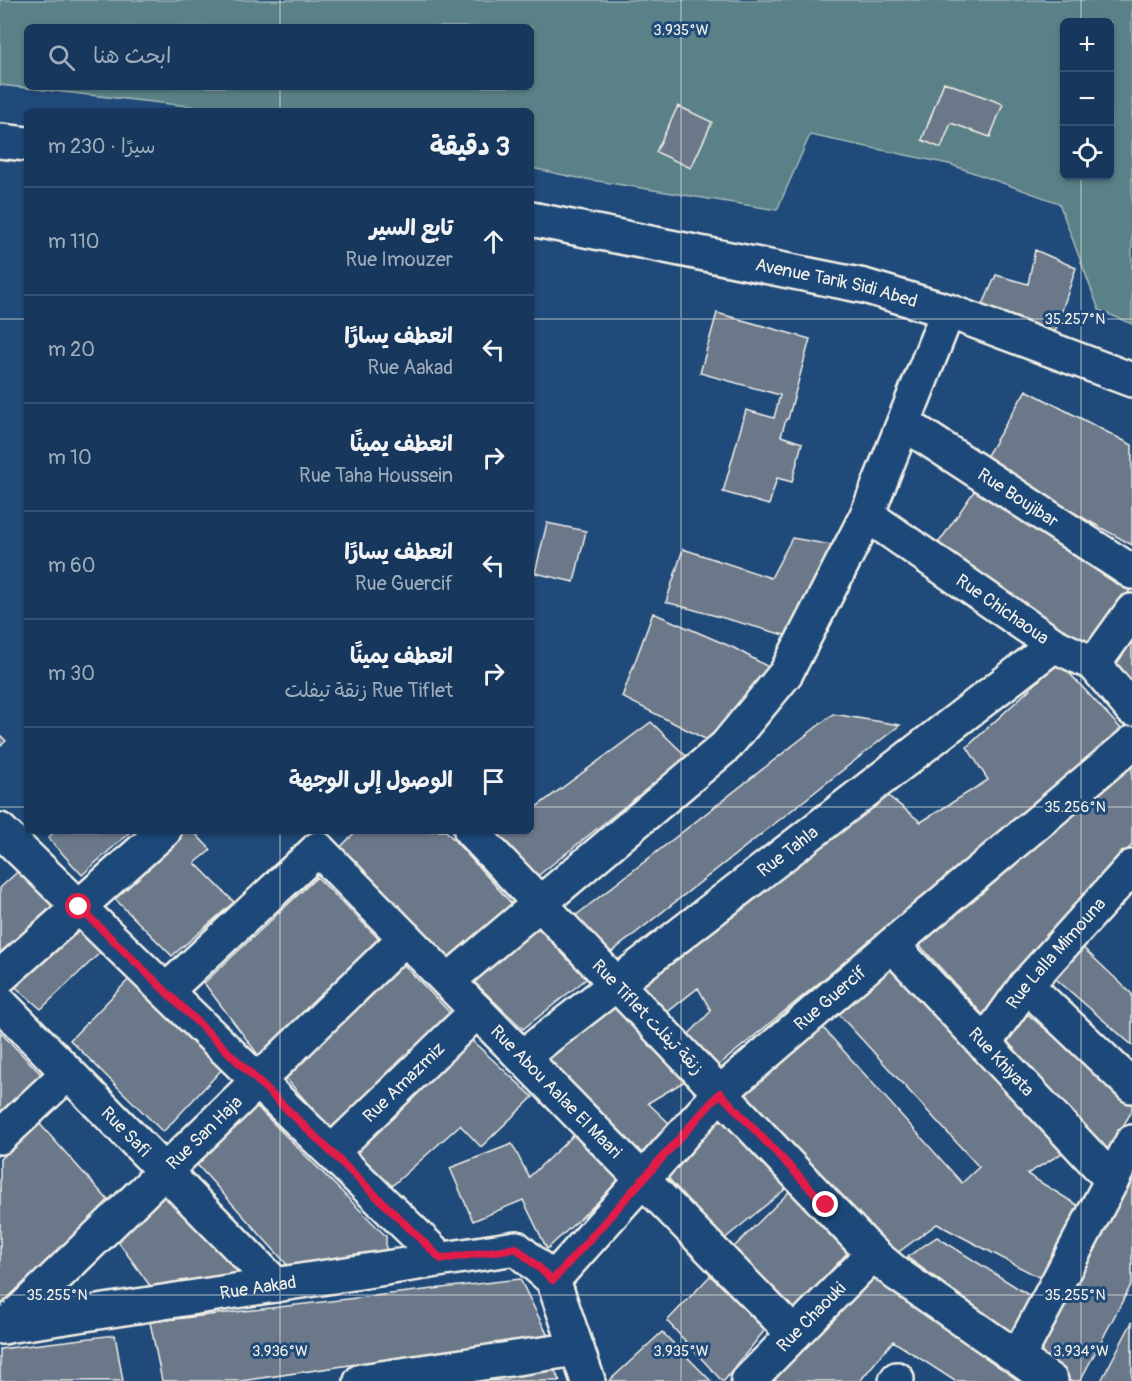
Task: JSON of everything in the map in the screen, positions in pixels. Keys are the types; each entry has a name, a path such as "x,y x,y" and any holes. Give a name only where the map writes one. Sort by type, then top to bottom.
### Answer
{"street":[{"path":"0,141 24,144"},
{"name":"Avenue Tarik Sidi Abed","path":"534,220 864,286 948,311 1132,380"},
{"path":"448,981 726,746 786,673 867,515 948,311"},
{"name":"Rue Boujibar","path":"905,424 1132,572"},
{"name":"Rue Chichaoua","path":"867,515 1054,645 1094,664 1132,709"},
{"path":"1094,664 1132,611"},
{"name":"Rue Tahla","path":"522,1057 1054,645"},
{"name":"Rue Guercif","path":"553,1280 720,1093 1132,742"},
{"path":"0,830 441,1259"},
{"path":"0,977 161,834"},
{"name":"Rue Tiflet زنقة تيفلت","path":"474,834 873,1254 897,1274 1051,1381"},
{"path":"166,991 317,840"},
{"name":"Rue Abou Aalae El Maari","path":"317,840 405,938 795,1334"},
{"name":"Rue Lalla Mimouna","path":"984,1044 1026,986 1121,901 1132,867"},
{"name":"Rue San Haja","path":"2,1327 405,938"},
{"name":"Rue Khiyata","path":"892,945 1112,1180"},
{"path":"1026,986 1129,1076"},
{"name":"Rue Safi","path":"0,1003 276,1285"},
{"name":"Rue Amazmiz","path":"332,1152 477,1011"},
{"path":"0,1137 68,1073"},
{"path":"1018,1358 1132,1142"},
{"name":"Rue Aakad","path":"2,1327 516,1248 553,1280"},
{"name":"Rue Chaouki","path":"748,1381 873,1254"},
{"path":"553,1280 588,1381"},
{"path":"361,1381 450,1374 577,1349"}],"green space":[{"path":"0,0 1132,0 1132,324 1099,310 1059,203 949,164 810,135 777,210 534,169 534,108 206,108 45,90 534,90 534,24 24,24 24,88 0,85"}],"building":[{"path":"944,82 1003,104 990,137 951,123 941,148 922,140"},
{"path":"678,106 712,122 691,168 656,152"},
{"path":"1035,250 1076,268 1052,341 977,318 996,275 1028,284"},
{"path":"717,313 810,339 788,419 786,419 781,436 802,443 792,482 777,478 769,505 723,492 746,410 774,418 780,395 700,373"},
{"path":"1026,390 1132,445 1132,545 983,462"},
{"path":"979,484 1131,589 1086,648 937,545"},
{"path":"547,523 586,531 574,582 535,573"},
{"path":"792,538 832,545 795,638 666,602 683,549 771,578"},
{"path":"653,613 734,648 772,669 715,744 622,697"},
{"path":"1132,618 1132,700 1100,667"},
{"path":"1059,662 1124,732 713,1070 687,1036 711,1011 698,988 660,1018 641,983 882,791 921,822 988,780 967,747"},
{"path":"833,714 900,725 609,954 570,920"},
{"path":"651,722 687,757 535,878 497,834 534,834 534,809"},
{"path":"0,735 6,741 0,746"},
{"path":"1132,762 1132,845 984,1016 916,941"},
{"path":"52,834 128,834 82,875 48,838"},
{"path":"162,834 196,834 211,850 195,863 234,902 172,956 105,889"},
{"path":"353,834 449,834 512,904 450,959 334,854"},
{"path":"30,860 61,898 0,954 0,888"},
{"path":"317,877 381,941 259,1056 204,983"},
{"path":"538,916 590,976 523,1029 467,975"},
{"path":"80,922 106,947 41,1009 12,984"},
{"path":"1076,941 1132,994 1132,1045 1049,973"},
{"path":"402,963 454,1017 334,1133 282,1074"},
{"path":"885,963 1069,1149 1027,1174 1087,1211 1050,1283 937,1224 893,1256 737,1094 817,1021 962,1183 979,1167 833,1008"},
{"path":"137,971 227,1064 163,1132 70,1040"},
{"path":"611,1004 685,1081 648,1103 671,1125 639,1158 543,1065"},
{"path":"1027,1014 1132,1100 1132,1111 1104,1158 1000,1052"},
{"path":"0,1032 43,1076 0,1118"},
{"path":"466,1035 533,1097 481,1147 460,1125 383,1194 348,1149"},
{"path":"249,1099 386,1236 386,1253 291,1269 191,1158"},
{"path":"725,1115 788,1187 723,1240 663,1172"},
{"path":"38,1122 108,1200 6,1312 0,1312 0,1159"},
{"path":"577,1132 623,1179 547,1249 523,1200 473,1221 450,1168 512,1144 529,1177"},
{"path":"1132,1155 1132,1283 1080,1381 1067,1381 1030,1354"},
{"path":"165,1184 259,1276 153,1290 114,1236"},
{"path":"790,1191 847,1253 792,1313 731,1250"},
{"path":"937,1237 1038,1301 1016,1336 907,1257"},
{"path":"876,1265 974,1340 1019,1381 955,1381 893,1341 860,1381 765,1381"},
{"path":"710,1276 768,1326 724,1381 667,1321"},
{"path":"520,1279 548,1336 241,1381 162,1381 150,1322"},
{"path":"1132,1322 1132,1381 1101,1381"},
{"path":"662,1332 711,1381 609,1381"},
{"path":"115,1335 123,1381 0,1381 0,1349"},
{"path":"554,1369 560,1381 458,1381"}],"route":[{"path":"79,907 441,1259 516,1248 553,1280 720,1093 826,1205"}]}
